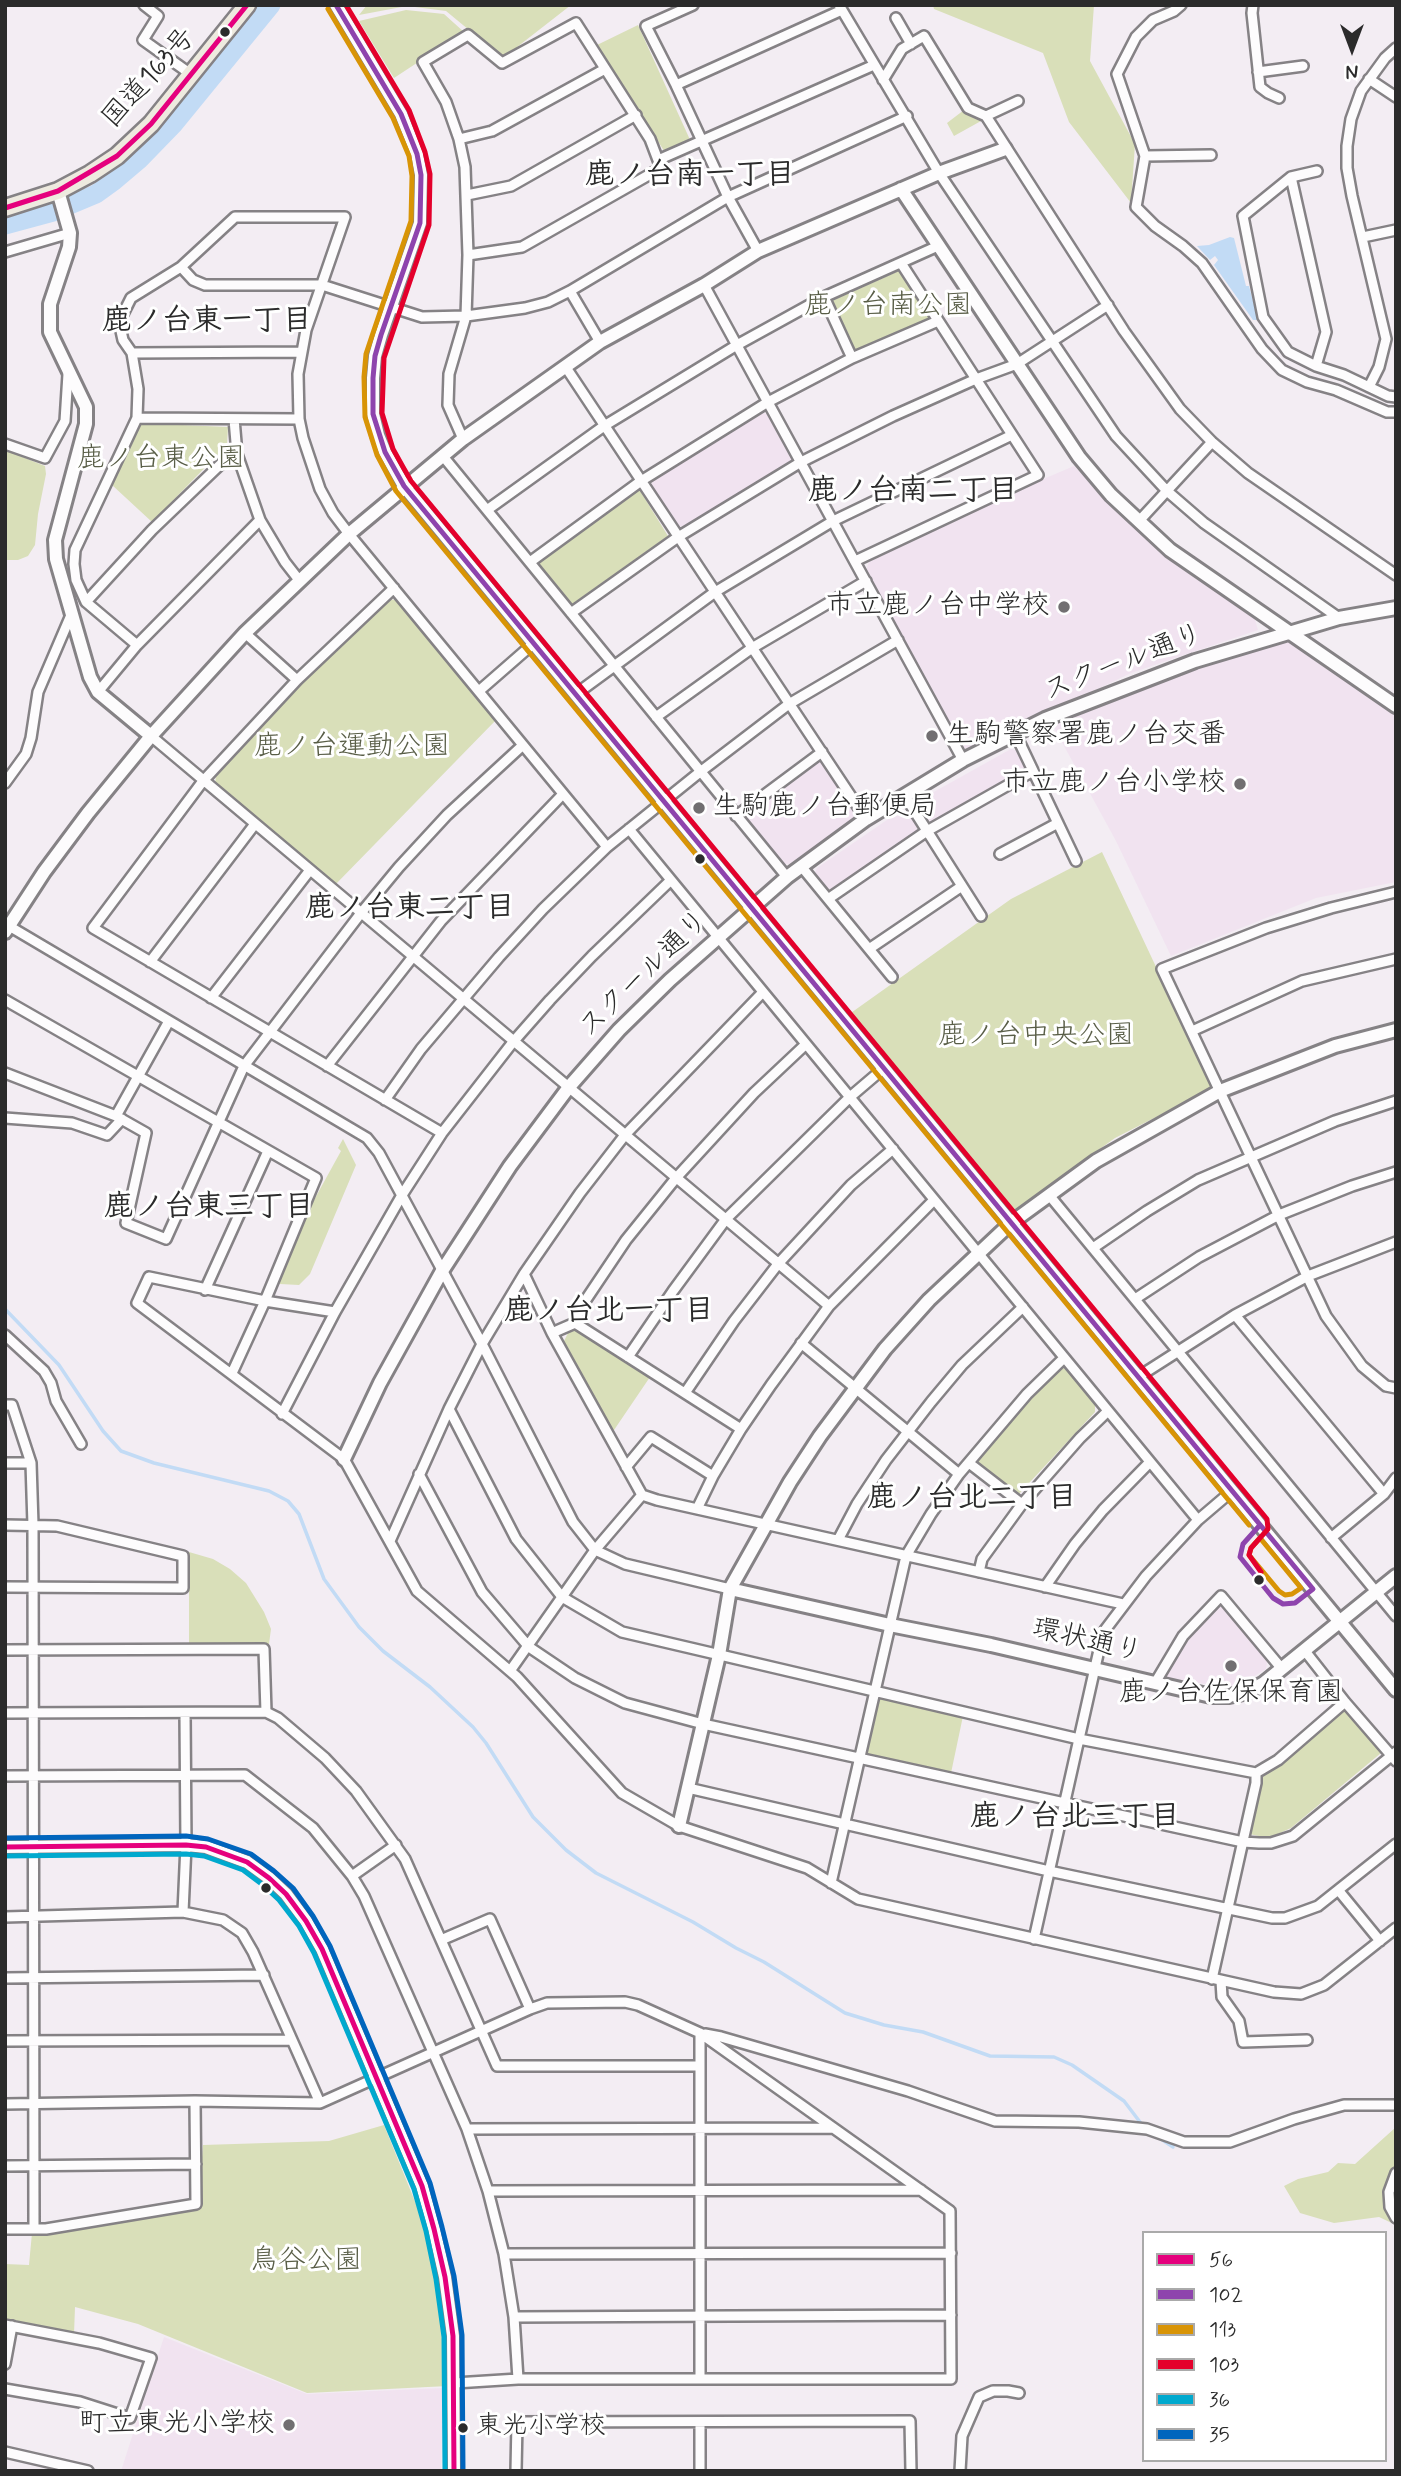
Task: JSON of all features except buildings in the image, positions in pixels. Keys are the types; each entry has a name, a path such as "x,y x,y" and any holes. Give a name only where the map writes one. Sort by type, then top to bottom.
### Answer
{"highway":[{"name":"国道163号","path":"5,208 60,197 117,156 151,124 247,5"}],"street":[{"path":"144,5 158,16 143,40 192,75"},
{"path":"336,5 401,114 417,154 422,199 420,223 375,356 372,398 378,435 404,486 1396,1690"},
{"path":"693,5 646,26 728,197 758,251"},
{"path":"1181,5 1153,20 1136,37 1116,74 1145,156 1136,207 1155,226 1202,263 1262,349 1282,370 1387,412 1396,412"},
{"path":"1253,5 1261,87 1279,98"},
{"path":"676,85 841,7 939,173 1116,436 1167,491 1205,523 1339,618"},
{"path":"896,18 911,44"},
{"path":"463,439 448,405 449,374 466,316 467,195 460,139 446,102 423,62 468,35 502,62 576,23 636,115 650,139 661,168 522,247 468,255"},
{"path":"883,79 902,49 924,36 968,108 986,116 1142,357 1180,409 1248,473 1396,575"},
{"path":"1369,387 1379,367 1386,339 1347,168 1347,146 1351,119 1362,91 1385,58 1396,48"},
{"path":"658,160 873,65"},
{"path":"1258,72 1303,66"},
{"path":"460,139 492,131 605,69"},
{"path":"1369,79 1396,97"},
{"path":"986,116 1018,100"},
{"path":"467,195 511,186 636,115"},
{"path":"181,267 193,280 205,285 322,285 422,317 466,316 525,308 548,302 570,291 728,197 907,117"},
{"path":"730,1589 625,1564 595,1550 573,1522 402,1195 379,1153 366,1138 7,929 80,823 150,736 245,633 349,534 463,439 600,342 704,285 758,251 939,173 1005,149"},
{"path":"1145,156 1211,155"},
{"path":"1317,171 1291,177 1242,216 1263,317 1288,352 1388,397 1396,397"},
{"path":"1291,177 1326,332 1317,366"},
{"path":"901,189 1079,457 1111,495 1170,550 1396,706"},
{"path":"60,197 68,227 69,247 50,304 50,332 86,407 86,424 55,540 59,572 71,615 90,677 98,692 829,1306"},
{"path":"137,645 86,602 76,580 75,550 137,418 138,389 132,353 124,340 119,321 131,298 181,267 235,217 345,217 300,352 299,419 309,460 320,489 349,534 607,847"},
{"path":"5,252 68,227"},
{"path":"1363,237 1396,230"},
{"path":"487,510 604,426 737,345 824,298 938,246"},
{"path":"855,561 1038,475 901,263"},
{"path":"704,285 963,760"},
{"path":"570,291 600,342"},
{"path":"824,298 852,358"},
{"path":"571,613 678,537 801,462 893,416 1017,363 1108,305"},
{"path":"530,562 641,481 768,402 852,358 938,321"},
{"path":"132,353 300,352"},
{"path":"565,366 866,819"},
{"path":"5,444 45,458 65,421 68,368"},
{"path":"137,418 299,419"},
{"path":"234,419 237,454 260,520 299,580"},
{"path":"576,694 715,592 833,521 1012,435"},
{"path":"1139,521 1212,442"},
{"path":"86,602 161,522 225,460 237,454"},
{"path":"442,456 787,877"},
{"path":"98,692 137,645 260,520"},
{"path":"656,718 752,648 866,581"},
{"path":"394,588 297,680 203,780 93,928 442,1133"},
{"name":"スクール通り","path":"344,1459 380,1383 442,1271 510,1166 569,1087 619,1030 787,877 866,819 963,760 1045,719 1195,661 1339,618 1396,608"},
{"path":"5,783 26,754 38,692 71,615"},
{"path":"245,633 297,680"},
{"path":"385,1100 421,1049 463,998 543,909 607,847 789,704 898,640"},
{"path":"479,691 534,643"},
{"path":"1016,735 1076,861"},
{"path":"5,1073 119,1117 146,1133 126,1223 166,1239 244,1066 361,913 447,815 523,745"},
{"path":"736,816 821,752"},
{"path":"828,899 927,831 1033,771"},
{"path":"327,1066 412,956 483,875 563,794"},
{"path":"905,796 981,916"},
{"path":"1000,854 1058,822"},
{"path":"150,962 255,824"},
{"path":"629,829 1198,1521"},
{"path":"801,866 892,977"},
{"path":"211,998 310,870"},
{"path":"282,1414 335,1312 402,1195 442,1133 513,1042 592,956 671,880"},
{"path":"869,949 962,886"},
{"path":"1396,892 1266,928 1162,969 1326,1316 1362,1366 1386,1386 1396,1388"},
{"path":"1192,1031 1302,981 1396,960"},
{"path":"390,1541 449,1409 482,1344 524,1274 580,1193 625,1135 763,992"},
{"path":"5,1000 316,1178 232,1373"},
{"path":"5,1118 72,1123 107,1135 169,1021"},
{"path":"679,1826 719,1656 730,1589 790,1482 854,1387 929,1300 1012,1223 1097,1161 1220,1091 1335,1046 1396,1030"},
{"path":"552,1333 575,1323 579,1310 626,1240 676,1178 754,1093 805,1045"},
{"path":"628,1357 726,1220 850,1097 884,1068"},
{"path":"1093,1248 1198,1180 1335,1121 1396,1101"},
{"path":"685,1393 734,1321 778,1264 851,1185 893,1149"},
{"path":"205,1290 268,1151"},
{"path":"1135,1300 1199,1258 1279,1215 1396,1172"},
{"path":"1049,1195 1396,1616"},
{"path":"697,1509 741,1429 829,1306 934,1200"},
{"path":"1138,1377 1235,1315 1308,1276 1396,1242"},
{"path":"524,1274 552,1333 642,1495 1123,1604"},
{"path":"335,1312 149,1278 137,1303 344,1459 416,1591 510,1671 622,1793 679,1826 807,1868 858,1899 1274,1992 1301,1994 1324,1985 1396,1928"},
{"path":"838,1541 857,1504 908,1431 962,1365 1023,1307"},
{"path":"1235,1315 1384,1494"},
{"path":"575,1323 741,1429"},
{"path":"5,1335 44,1371 56,1401 80,1444"},
{"path":"801,1343 959,1474"},
{"path":"831,1883 906,1556 930,1514 959,1474 1027,1394 1064,1358"},
{"path":"5,1405 12,1405 31,1462 34,2229"},
{"path":"449,1409 516,1539 562,1597 622,1632 1079,1740 1256,1773 1278,1760 1345,1702"},
{"path":"979,1572 982,1559 1022,1504 1108,1411"},
{"path":"626,1467 651,1437 713,1476"},
{"path":"5,1463 31,1462"},
{"path":"969,1462 1022,1504"},
{"path":"1045,1587 1096,1518 1150,1462"},
{"path":"419,1474 482,1592 529,1647 575,1678 625,1703 703,1724 1243,1842 1271,1843 1293,1836 1394,1756 1345,1702 1305,1651"},
{"path":"1331,1538 1384,1494 1396,1478"},
{"path":"1034,1939 1094,1668 1105,1630 1123,1604 1198,1521 1232,1491"},
{"path":"510,1671 595,1550 642,1495"},
{"path":"5,1525 57,1526 183,1556 183,1588 5,1587"},
{"name":"環状通り","path":"730,1589 890,1625 991,1644 1211,1696 1229,1696 1248,1692 1265,1683 1396,1576"},
{"path":"1155,1683 1183,1636 1221,1596 1282,1669"},
{"path":"5,1650 264,1649 266,1712"},
{"path":"5,1713 266,1712 278,1718 326,1758 356,1791 405,1859 497,2066 699,2066"},
{"path":"183,1912 186,1845 185,1713"},
{"path":"1256,1773 1228,1910 1217,1980 1222,1997 1239,2021 1243,2042 1307,2040"},
{"path":"5,1776 245,1775 313,1828 352,1876 364,1896 467,2129 505,2254 519,2379"},
{"path":"688,1788 1257,1916 1285,1918 1318,1906 1396,1844"},
{"path":"352,1876 396,1845"},
{"path":"5,1847 206,1847 247,1862 269,1878 286,1894 306,1921 322,1949 422,2186 434,2229 452,2325 455,2383 454,2471"},
{"path":"1339,1891 1380,1941"},
{"path":"5,1917 183,1912 223,1920 242,1933 264,1975 320,2103"},
{"path":"441,1940 489,1919 530,2009"},
{"path":"5,1978 264,1975"},
{"path":"5,2104 320,2103 547,2003 625,2002 638,2005 699,2033 950,2211 951,2379 519,2379 455,2383"},
{"path":"699,2033 700,2379"},
{"path":"699,2033 908,2091 995,2121 1079,2122 1147,2129 1184,2142 1230,2142 1294,2119 1344,2105 1396,2105"},
{"path":"5,2041 292,2040"},
{"path":"5,2229 46,2229 196,2204 195,2102"},
{"path":"467,2129 835,2128"},
{"path":"5,2166 196,2164"},
{"path":"1396,2174 1389,2192 1390,2207 1396,2218"},
{"path":"488,2191 923,2190"},
{"path":"505,2254 951,2253"},
{"path":"514,2317 951,2315"},
{"path":"5,2364 9,2325 99,2343 151,2358 130,2418 80,2402 5,2389"},
{"path":"960,2471 962,2436 979,2397 993,2390 1019,2393"},
{"path":"516,2471 517,2422 911,2421 911,2471"},
{"path":"700,2423 700,2471"},
{"path":"5,2452 88,2471"}],"shaded area":[{"path":"763,413 771,415 793,457 791,463 686,527 677,526 651,488 653,479"},
{"name":"市立鹿ノ台中学校","path":"1074,466 1147,539 1182,567 1253,613 1258,630 1131,673 969,751 961,747 865,573 869,562 987,503"},
{"name":"市立鹿ノ台小学校","path":"1288,638 1396,712 1396,882 1316,898 1171,956 1116,841 1052,724 1106,701"},
{"path":"1011,749 1019,751 1025,765 1023,772 934,822 926,819 917,806 923,798"},
{"path":"820,760 855,812 853,820 791,864 783,864 747,820 749,811"},
{"path":"900,811 909,811 918,825 916,833 833,889 825,889 814,875 817,868"},
{"path":"1222,1605 1267,1662 1266,1669 1241,1684 1228,1687 1169,1679 1165,1675 1188,1638 1214,1607"},
{"name":"町立東光小学校","path":"164,2337 307,2394 443,2388 441,2471 121,2471"}],"green space":[{"path":"367,5 571,5 503,58 446,11 407,6 359,15"},
{"path":"933,5 1094,5 1090,61 1135,144 1131,203 1069,122 1043,53 934,9"},
{"path":"406,10 444,14 464,32 394,78 359,21"},
{"path":"638,25 691,142 666,154 597,45"},
{"path":"964,110 981,121 954,136 947,123"},
{"name":"鹿ノ台南公園","path":"901,270 931,319 854,354 829,302"},
{"name":"鹿ノ台東公園","path":"137,423 228,427 227,445 152,522 112,485"},
{"path":"5,450 45,466 46,474 35,545 28,556 18,560 5,560"},
{"path":"639,489 668,536 571,605 534,561"},
{"name":"鹿ノ台運動公園","path":"387,599 396,600 496,720 334,886 215,785 216,775 298,683"},
{"name":"鹿ノ台中央公園","path":"1102,852 1213,1088 1115,1138 1014,1211 1007,1209 848,1015 1011,899"},
{"path":"343,1139 356,1165 310,1274 299,1285 280,1284 278,1280 303,1220 341,1151 338,1148"},
{"path":"579,1330 650,1377 612,1433 562,1345 569,1331"},
{"path":"1065,1368 1095,1405 1095,1412 1018,1495 976,1463 1025,1402 1059,1369"},
{"path":"189,1552 213,1559 246,1583 271,1629 269,1644 189,1644"},
{"path":"878,1697 963,1716 951,1773 865,1754"},
{"path":"1344,1708 1381,1753 1291,1828 1269,1838 1249,1834 1261,1773"},
{"name":"鳥谷公園","path":"384,2125 431,2241 444,2299 448,2386 307,2393 138,2324 75,2307 74,2334 5,2320 5,2264 29,2265 32,2233 43,2234 198,2207 203,2145 329,2141"},
{"path":"1396,2127 1396,2225 1379,2217 1334,2223 1300,2213 1284,2186 1298,2179 1328,2172 1338,2163 1355,2164"}],"water":[{"path":"1234,238 1258,320 1253,320 1214,265 1218,260 1215,256 1210,260 1197,246 1209,245"}],"waterway":[{"path":"5,225 53,212 96,194 114,181 173,125 271,5"},
{"path":"5,1309 59,1365 103,1431 121,1451 154,1463 269,1491 288,1501 299,1514 324,1579 359,1627 383,1651 430,1687 473,1727 533,1817 566,1850 596,1873 693,1922 764,1962 845,2013 884,2025 923,2032 990,2056 1054,2057 1072,2065 1124,2101 1143,2126"},
{"path":"1155,2135 1173,2147"}],"transit line":[{"name":"56","path":"5,208 58,191 117,156 151,124 247,5"},
{"name":"102","path":"336,5 401,114 417,154 421,175 420,223 381,335 373,378 373,414 385,452 404,486 1313,1589 1295,1603 1283,1604 1273,1598 1240,1557 1243,1544 1260,1525"},
{"name":"103","path":"346,5 409,110 425,152 430,174 429,225 384,358 382,413 393,449 411,481 1267,1519 1268,1529 1251,1548 1249,1555 1261,1572"},
{"name":"113","path":"328,9 393,118 409,156 412,176 411,221 366,354 364,377 365,417 377,455 396,491 1249,1525"},
{"name":"113","path":"1260,1538 1301,1588 1285,1595 1249,1555 1251,1548 1260,1538"},
{"name":"35","path":"5,1838 186,1836 208,1839 251,1854 293,1888 330,1946 430,2183 454,2276 462,2335 463,2471"},
{"name":"56","path":"5,1847 206,1847 247,1862 269,1878 286,1894 306,1921 322,1949 422,2186 434,2229 445,2277 453,2336 454,2471"},
{"name":"36","path":"5,1856 204,1856 243,1870 279,1900 299,1926 314,1953 414,2189 426,2231 444,2337 445,2471"}],"place":[{"name":"市立鹿ノ台中学校","path":"1064,607"},
{"name":"生駒警察署鹿ノ台交番","path":"932,736"},
{"name":"市立鹿ノ台小学校","path":"1240,784"},
{"name":"生駒鹿ノ台郵便局","path":"699,808"},
{"name":"鹿ノ台佐保保育園","path":"1231,1666"},
{"name":"町立東光小学校","path":"289,2425"},
{"name":"東光小学校","path":"463,2428"}],"district":[{"name":"鹿ノ台南一丁目","path":"690,177"},
{"name":"鹿ノ台東一丁目","path":"207,323"},
{"name":"鹿ノ台南二丁目","path":"913,493"},
{"name":"鹿ノ台東二丁目","path":"410,910"},
{"name":"鹿ノ台東三丁目","path":"209,1209"},
{"name":"鹿ノ台北一丁目","path":"609,1313"},
{"name":"鹿ノ台北二丁目","path":"972,1500"},
{"name":"鹿ノ台北三丁目","path":"1075,1819"}]}
